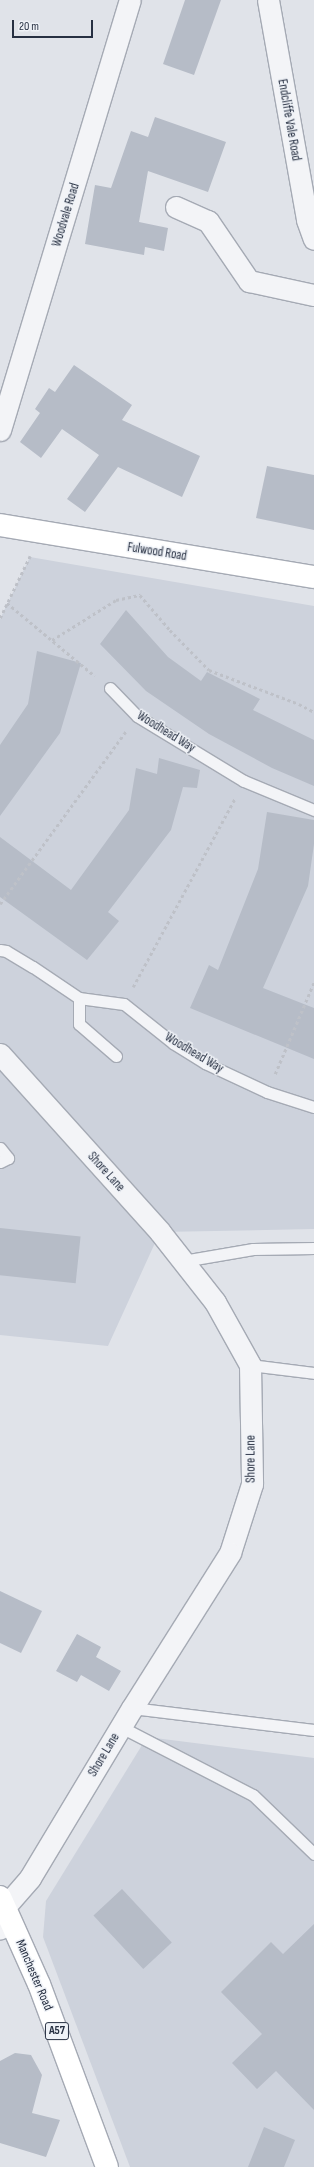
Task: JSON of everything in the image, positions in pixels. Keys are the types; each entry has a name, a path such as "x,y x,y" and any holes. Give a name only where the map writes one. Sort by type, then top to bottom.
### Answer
{"street":[{"name":"Woodvale Road","path":"0,430 130,0"},
{"name":"Endcliffe Vale Road","path":"268,0 308,192 307,220 314,239"},
{"path":"176,206 208,221 249,281 314,295"},
{"name":"Fulwood Road","path":"0,525 314,577"},
{"name":"Shore Lane","path":"1,1057 155,1226 215,1302 250,1365 252,1484 230,1553 120,1727 30,1878 2,1904"},
{"path":"0,1928 2,1904"},
{"name":"Manchester Road","path":"2,1904 39,1984 107,2167"}],"lane":[{"name":"Woodhead Way","path":"110,688 137,716 244,782 314,810"},
{"path":"0,950 6,951 33,967 78,998 124,1004"},
{"path":"78,998 79,1024 116,1056"},
{"name":"Woodhead Way","path":"124,1004 173,1043 205,1063 267,1092 314,1107"},
{"path":"0,1148 8,1158 0,1162"},
{"path":"183,1261 253,1249 314,1248"},
{"path":"250,1365 314,1374"},
{"path":"132,1708 314,1730"},
{"path":"120,1727 253,1795 314,1854"}],"path":[{"path":"0,618 41,533"},
{"path":"52,640 116,600 140,595 209,670 299,704 314,712"},
{"path":"7,603 110,688"},
{"path":"0,904 137,716"},
{"path":"124,1004 244,782"},
{"path":"267,1092 314,982"}],"shaded area":[{"path":"30,557 314,606 314,1229 160,1232 108,1346 0,1335 0,619"},
{"path":"147,1737 314,1758 314,2167 130,2167 43,1937 46,1901"}],"building":[{"path":"185,0 221,0 194,75 163,64"},
{"path":"155,117 226,142 208,192 148,171 139,222 168,228 164,251 145,247 144,255 85,244 95,185 111,188 131,131 148,137"},
{"path":"74,365 132,405 122,420 200,456 182,497 118,467 85,512 67,499 99,455 62,429 41,458 20,442 40,413 35,409 49,388 55,392"},
{"path":"267,466 314,475 314,530 256,518"},
{"path":"126,610 168,657 201,681 207,672 260,699 253,710 314,740 314,786 272,768 209,734 146,691 100,644"},
{"path":"37,651 81,663 60,733 0,816 0,745 28,704"},
{"path":"159,758 200,770 197,788 183,787 171,830 108,912 119,921 87,960 0,897 0,837 71,890 129,810 136,768 157,774"},
{"path":"267,812 314,820 314,844 308,886 263,988 314,1008 314,1059 190,1008 209,965 218,970 258,869"},
{"path":"0,1228 81,1236 76,1283 0,1275"},
{"path":"0,1591 42,1611 21,1653 0,1643"},
{"path":"77,1634 101,1647 96,1657 121,1671 109,1691 81,1675 77,1682 56,1671"},
{"path":"122,1889 172,1942 143,1969 93,1916"},
{"path":"314,1924 314,2110 276,2071 257,2089 232,2063 262,2034 221,1992 271,1942 283,1954"},
{"path":"15,2053 31,2055 42,2075 32,2113 60,2120 46,2157 0,2143 0,2061"},
{"path":"264,2127 295,2140 284,2167 248,2167"}]}
